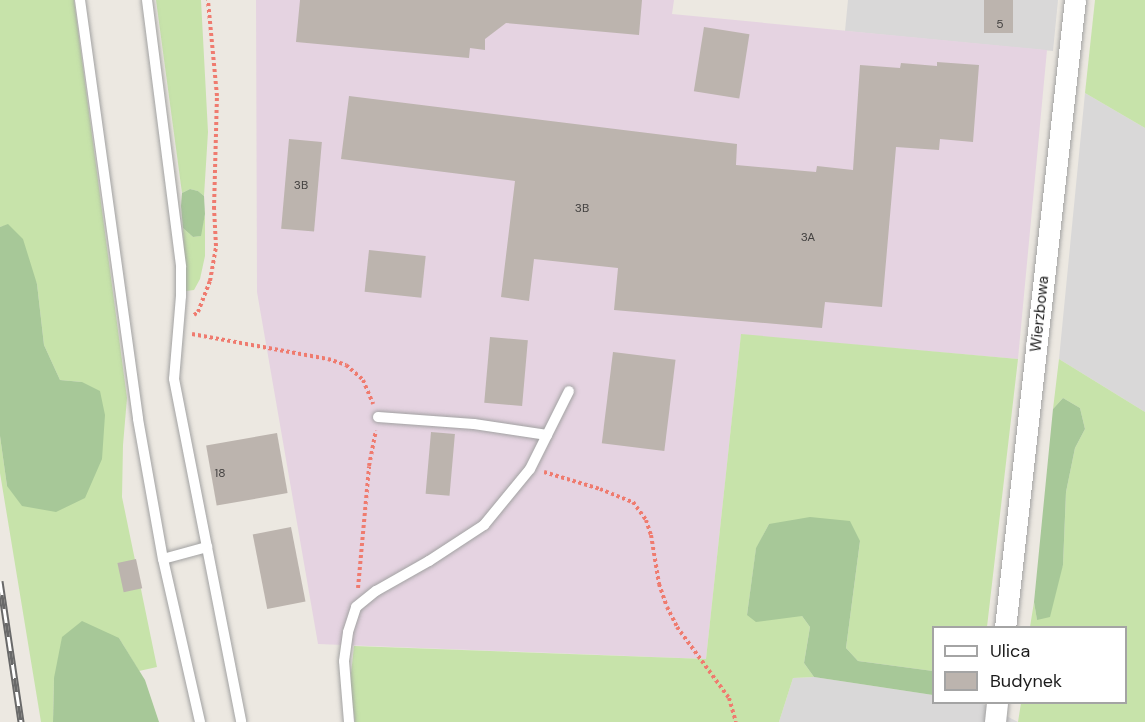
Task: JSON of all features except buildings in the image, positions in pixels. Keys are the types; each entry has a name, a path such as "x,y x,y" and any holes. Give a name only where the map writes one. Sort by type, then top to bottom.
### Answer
{"street":[{"name":"Wierzbowa","path":"1005,626 1075,0"},
{"path":"995,722 997,704"}],"lane":[{"path":"80,0 138,419 163,559 200,722"},
{"path":"147,0 181,267 181,296 174,379 241,722"},
{"path":"349,722 344,661 348,632 356,607 376,591 429,561 484,525 530,470 569,391"},
{"path":"378,417 474,424 547,435"},
{"path":"163,559 207,547"}],"path":[{"path":"177,331 198,312 210,281 216,246 214,209 217,96 208,0"},
{"path":"177,331 328,359 346,365 363,380 378,417 369,466 356,607"},
{"path":"530,470 563,477 633,502 646,520 651,535 659,584 667,607 677,627 729,698 736,722"}],"shaded area":[{"path":"256,0 674,0 672,14 1047,50 1018,359 741,335 706,659 318,644 257,292"},
{"path":"848,0 1058,0 1053,51 845,31"},
{"path":"1085,93 1145,128 1145,412 1059,359"},
{"path":"814,677 932,695 932,704 983,704 1018,722 779,722 793,678"}],"green space":[{"path":"0,0 74,0 127,398 122,497 157,667 139,671 119,638 54,678 53,722 41,722 0,473 0,436 7,486 82,382 60,380 44,345 37,284 8,225 0,227"},
{"path":"156,0 201,0 208,132 204,196 190,189 182,193"},
{"path":"1095,0 1145,0 1145,128 1085,93"},
{"path":"190,189 204,196 205,214 201,236 193,237 183,228 182,193"},
{"path":"205,214 205,256 200,279 194,290 186,291 183,228 193,237 200,236"},
{"path":"8,224 23,239 37,284 44,345 60,380 82,382 100,391 105,415 102,459 85,498 56,512 22,506 7,486 0,436 0,227"},
{"path":"741,334 1018,359 987,626 932,626 932,671 858,661 846,648 860,541 769,524 756,549 747,615 802,616 810,627 804,663 814,677 793,678 779,722 355,722 350,683 354,646 706,659"},
{"path":"1059,359 1145,412 1145,722 1018,722 1021,704 1127,704 1127,626 1030,626 1034,602 1037,620 1063,565 1066,492 1075,448 1085,429 1080,408 1063,398 1053,409"},
{"path":"1063,398 1080,408 1085,429 1075,448 1066,492 1063,565 1050,617 1037,620 1034,602 1053,409"},
{"path":"810,517 850,521 860,541 846,648 858,661 932,671 932,695 814,677 804,663 810,627 802,616 756,622 747,615 756,548 769,524"},
{"path":"82,621 119,638 145,680 159,722 53,722 54,678 62,637"}],"railway":[{"path":"0,581 21,722"}]}
